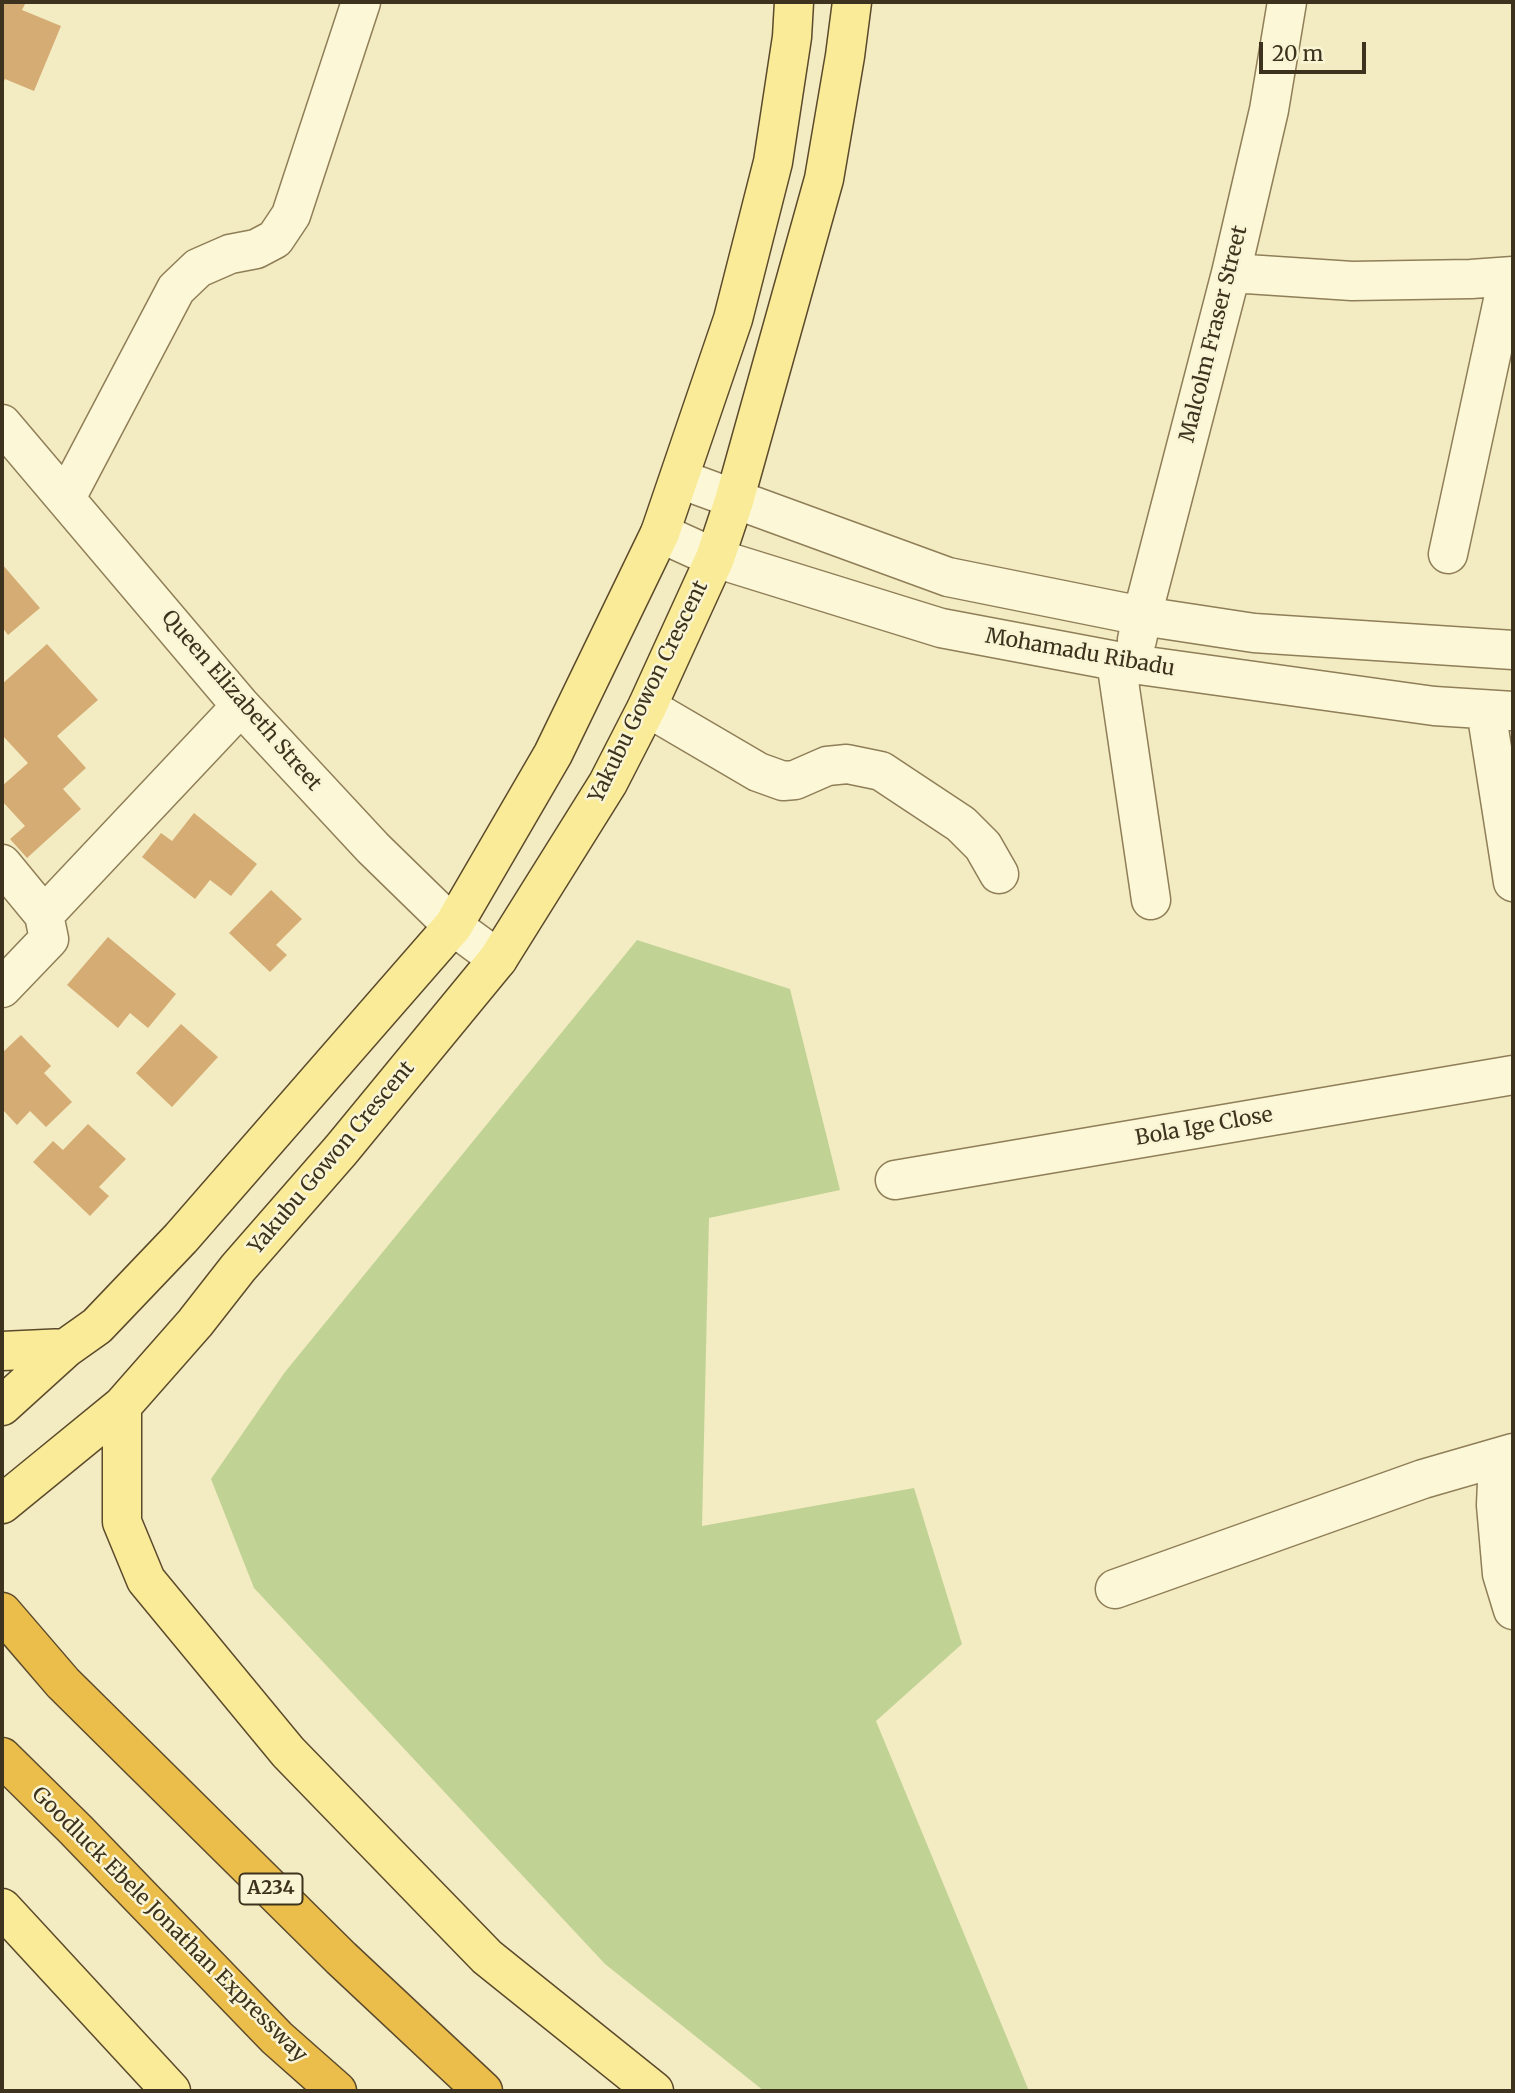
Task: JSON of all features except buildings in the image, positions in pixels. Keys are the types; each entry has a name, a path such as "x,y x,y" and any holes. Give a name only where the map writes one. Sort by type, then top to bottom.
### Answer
{"highway":[{"name":"A234","path":"2,1612 63,1683 341,1958 483,2091"},
{"name":"Goodluck Ebele Jonathan Expressway","path":"2,1757 277,2038 337,2091"}],"main road":[{"path":"2,1406 66,1348 97,1326 181,1238 453,926 553,754 660,533 733,319 773,162 792,37 794,2"},
{"name":"Yakubu Gowon Crescent","path":"2,1504 122,1406 341,1150 498,959 608,783 647,708 715,558 734,501 824,179 852,2"},
{"path":"2,1351 66,1348"},
{"path":"122,1406 122,1522 146,1580 288,1752 487,1957 654,2091"},
{"path":"2,1908 171,2091"}],"street":[{"path":"66,498 176,289 198,268 230,254 256,249 275,239 291,215 361,2"},
{"name":"Malcolm Fraser Street","path":"1124,663 1142,615 1231,273 1269,110 1287,2"},
{"path":"1231,273 1352,281 1511,277 1448,554"},
{"name":"Queen Elizabeth Street","path":"2,424 240,706 373,848 453,926 498,959"},
{"path":"680,480 948,577 1142,615 1254,633 1513,650"},
{"name":"Mohamadu Ribadu","path":"660,533 715,558 941,628 1124,663 1434,706 1500,710"},
{"path":"1124,663 1152,900"},
{"path":"44,915 240,706"},
{"path":"647,708 758,772 783,781 827,766 847,764 881,771 961,824 983,846 999,874"},
{"path":"1500,710 1513,882"},
{"path":"2,863 44,915 49,939 2,988"},
{"name":"Bola Ige Close","path":"895,1180 1513,1074"},
{"path":"1115,1589 1423,1479 1505,1455 1496,1505 1502,1574 1513,1610"}],"green space":[{"path":"637,940 790,989 840,1190 709,1218 702,1526 914,1488 962,1644 876,1721 1029,2091 764,2091 605,1964 254,1588 211,1479 285,1372"}]}
